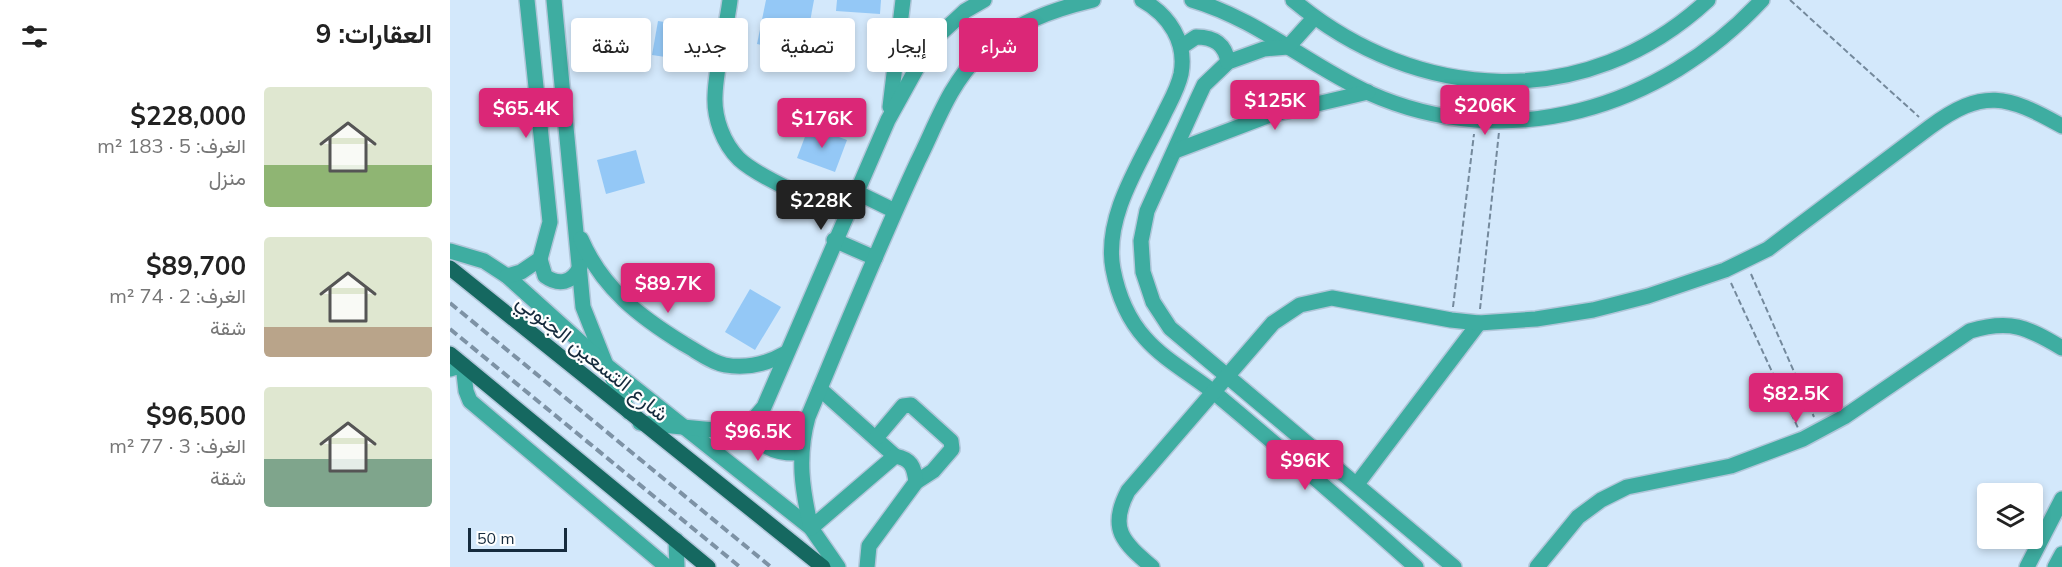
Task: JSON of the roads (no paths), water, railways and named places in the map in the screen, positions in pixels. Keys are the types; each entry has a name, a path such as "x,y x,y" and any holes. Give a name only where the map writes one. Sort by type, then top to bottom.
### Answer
{"main road":[{"name":"شارع التسعين الجنوبي","path":"450,268 635,419 823,567"},
{"path":"450,354 457,367 708,567"}],"street":[{"path":"527,0 550,211 547,239 540,259 545,276 561,283 569,280 580,267"},
{"path":"554,0 583,307 606,365 635,419 687,429 725,430 752,421 764,407 834,240 888,120 919,64 939,35 967,6 984,0"},
{"path":"730,0 715,97 721,131 729,146 741,160 794,191 846,214"},
{"path":"888,120 898,57 903,0"},
{"path":"811,528 802,490 800,453 808,417 895,211 951,91 979,55 1015,28 1053,9 1093,0"},
{"path":"1142,0 1154,6 1171,24 1181,47 1181,75 1120,207 1113,234 1112,263 1117,291 1129,317 1146,340 1213,392 1416,567"},
{"path":"1192,0 1243,20 1368,92 1430,112 1476,120 1500,121 1577,112 1614,101 1650,86 1684,67 1715,44 1762,0"},
{"path":"1293,0 1314,18 1351,42 1419,69 1459,78 1498,82 1539,80 1578,73 1617,60 1653,42 1686,20 1708,0"},
{"path":"1314,18 1288,46 1245,54 1228,62 1204,85 1148,211 1141,241 1143,272 1153,302 1170,328 1228,374 1454,567"},
{"path":"1181,47 1196,37 1215,40 1227,53 1228,62"},
{"path":"1176,151 1270,115 1368,92"},
{"path":"1152,567 1126,544 1118,527 1119,507 1128,490 1272,323 1293,309 1315,300 1332,298 1479,323 1536,319 1593,310 1648,296 1745,261 1790,235 1953,110 1985,100 2019,103 2062,126"},
{"path":"856,192 895,211"},
{"path":"576,229 599,273 626,304 645,320 715,362 735,366 755,365 786,353"},
{"path":"834,240 875,258"},
{"path":"450,251 484,261 507,276 606,365 811,528 838,567"},
{"path":"507,276 521,272 540,259"},
{"path":"1358,484 1479,323"},
{"path":"1538,567 1578,518 1601,500 1627,487 1731,466 1803,439 1891,386 1970,331 1991,325 2012,324 2033,330 2062,348"},
{"path":"457,367 470,401 667,567"},
{"path":"820,389 895,456 912,463 916,482"},
{"path":"867,567 869,546 916,482 933,471 952,449 951,441 910,405 903,406 876,438"},
{"path":"752,421 755,434 762,445 773,452 800,453"},
{"path":"811,528 895,456"},
{"path":"1334,494 1333,489 1338,480 1358,484"},
{"path":"1351,509 1365,505 1358,484"},
{"path":"2027,567 2062,499"},
{"path":"676,540 677,567"},
{"path":"2055,567 2062,554"}],"railway":[{"path":"450,303 771,567"},
{"path":"450,329 740,567"}]}
